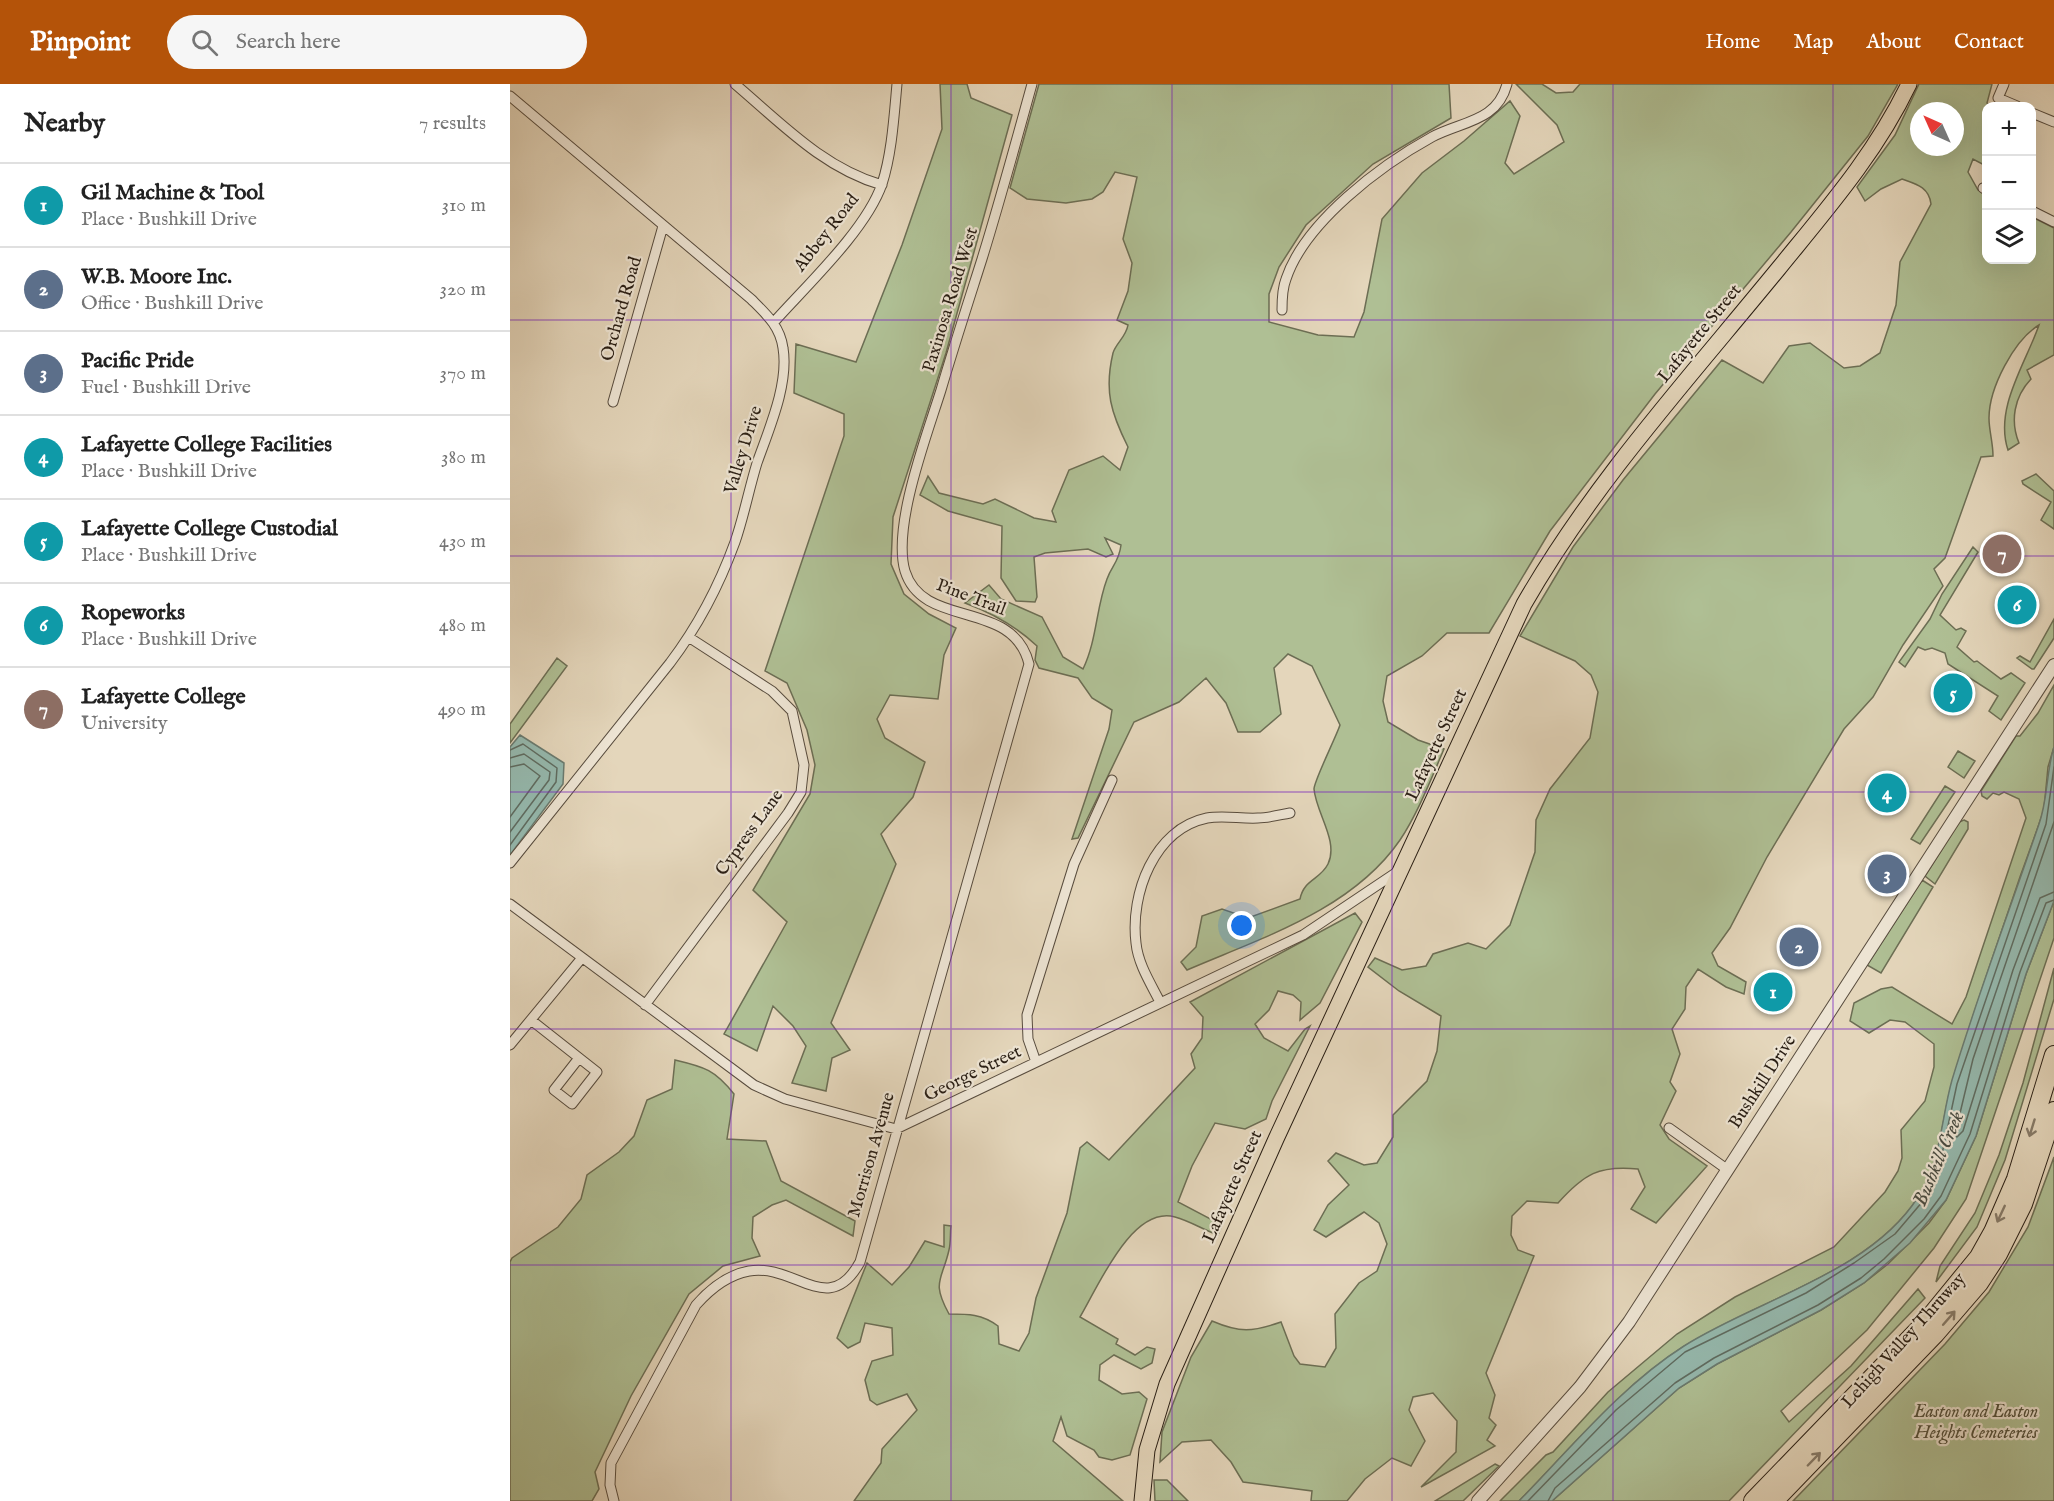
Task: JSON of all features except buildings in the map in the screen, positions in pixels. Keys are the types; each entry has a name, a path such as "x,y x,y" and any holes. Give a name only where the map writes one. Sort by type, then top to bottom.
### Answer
{"highway":[{"name":"Lehigh Valley Thruway","path":"1754,1501 1925,1323 1978,1257 1993,1232 2016,1179 2054,1055"},
{"name":"Lehigh Valley Thruway","path":"1774,1501 1935,1334 1978,1284 1998,1254 2019,1213 2054,1111"}],"main road":[{"name":"Lafayette Street","path":"1143,1501 1147,1450 1163,1394 1276,1139 1524,604 1550,559 1616,467 1872,153 1909,84"}],"street":[{"path":"735,84 825,160 857,178 882,185"},
{"name":"Abbey Road","path":"774,322 849,237 862,220 882,185 897,84"},
{"name":"Paxinosa Road West","path":"904,526 919,459 991,228 1032,84"},
{"path":"1282,310 1285,280 1298,253 1318,226 1358,187 1432,137 1492,112 1500,102 1507,84"},
{"path":"2004,84 1998,98 2008,102"},
{"name":"Valley Drive","path":"510,96 751,299 774,322 783,347 784,364 770,423 735,540 720,579 690,638 510,863"},
{"path":"2036,115 2054,123"},
{"path":"2036,213 2054,222"},
{"name":"Orchard Road","path":"613,402 663,226"},
{"name":"Pine Trail","path":"904,526 901,552 911,585 933,604 988,620 1008,630 1026,650 1029,663"},
{"name":"Cypress Lane","path":"645,1005 788,813 801,792 804,765 792,711 772,691 690,638"},
{"name":"Morrison Avenue","path":"614,1501 610,1485 611,1463 696,1305 719,1283 750,1270 771,1271 828,1289 845,1283 860,1262 1029,663"},
{"name":"Bushkill Drive","path":"1479,1501 1530,1446 1602,1359 1728,1170 2054,665"},
{"path":"1036,1062 1028,1039 1027,1015 1074,864 1112,780"},
{"path":"1160,1002 1141,964 1136,944 1135,920 1150,864 1164,842 1185,826 1207,818 1260,819 1290,813"},
{"name":"George Street","path":"896,1130 1303,935 1401,869"},
{"path":"510,903 581,959 754,1085 786,1099 896,1130"},
{"path":"512,1040 581,959"},
{"path":"531,1020 597,1072 572,1104 554,1090 579,1058"},
{"path":"1668,1128 1728,1170"}],"green space":[{"path":"940,84 967,84 971,98 1012,115 946,353 893,517 891,564 904,594 929,614 956,628 944,655 938,699 890,695 877,719 885,738 925,762 913,797 881,834 896,864 831,1023 850,1050 832,1058 826,1091 792,1083 806,1046 793,1026 773,1006 757,1051 724,1034 787,922 753,890 810,794 815,765 807,730 787,683 765,671 844,436 844,414 794,393 796,344 856,362 902,245 942,129"},
{"path":"1039,84 1449,84 1451,118 1373,164 1306,225 1279,267 1269,294 1269,322 1318,335 1354,337 1364,312 1382,219 1422,173 1464,141 1510,101 1520,116 1505,163 1514,174 1564,142 1557,125 1516,84 1542,84 1556,93 1573,92 1580,84 1898,84 1868,136 1655,394 1550,531 1489,633 1447,633 1422,656 1387,676 1383,701 1388,722 1418,740 1444,749 1407,830 1400,840 1380,864 1357,885 1331,903 1274,933 1187,970 1181,962 1196,947 1202,916 1222,909 1248,918 1300,899 1305,887 1325,869 1331,855 1331,846 1314,789 1340,725 1312,666 1288,654 1274,668 1281,714 1260,732 1238,732 1226,703 1206,678 1179,702 1134,722 1078,838 1072,839 1109,729 1112,710 1092,698 1078,678 1039,668 1035,660 1037,646 1021,632 965,603 989,585 1001,599 1042,617 1063,657 1083,669 1091,647 1103,590 1119,556 1121,545 1105,538 1113,554 1106,557 1088,549 1045,553 1034,557 1037,597 1035,602 1016,601 1001,578 1002,526 948,511 920,495 928,476 939,493 983,504 995,499 1034,518 1056,522 1052,511 1069,470 1103,456 1120,470 1128,447 1113,412 1109,379 1113,353 1128,325 1117,320 1128,291 1132,263 1123,239 1137,177 1115,172 1103,192 1092,199 1066,203 1027,199 1010,188"},
{"path":"1919,84 1992,84 1987,102 1982,102 1982,164 1973,159 1968,172 1978,190 1982,192 1982,264 2036,264 2036,219 2054,228 2054,355 2027,370 2031,379 2017,401 2014,418 2019,443 2008,450 2005,418 2008,402 2039,325 2012,353 1998,379 1990,406 1989,423 1993,456 1981,457 1945,558 1934,569 1943,586 1903,645 1873,697 1844,729 1767,857 1730,928 1712,953 1718,966 1746,982 1744,994 1726,987 1698,969 1686,987 1685,1009 1672,1029 1680,1054 1670,1082 1676,1091 1660,1125 1669,1139 1707,1166 1656,1223 1631,1209 1645,1187 1638,1169 1624,1168 1602,1170 1584,1178 1558,1203 1527,1201 1512,1216 1511,1235 1518,1250 1534,1256 1486,1373 1495,1395 1489,1418 1496,1425 1487,1440 1495,1446 1421,1487 1456,1452 1457,1421 1433,1393 1413,1397 1409,1410 1425,1441 1411,1466 1392,1458 1365,1479 1347,1501 1311,1501 1312,1491 1243,1482 1231,1462 1211,1440 1182,1442 1160,1462 1162,1432 1191,1357 1212,1321 1231,1328 1246,1330 1281,1322 1294,1356 1300,1364 1325,1367 1336,1348 1335,1314 1359,1283 1377,1271 1387,1244 1379,1223 1364,1212 1326,1237 1314,1230 1328,1205 1349,1185 1328,1161 1336,1153 1364,1165 1377,1163 1393,1137 1393,1115 1427,1081 1437,1051 1441,1016 1399,991 1368,967 1375,958 1402,970 1426,966 1433,954 1468,943 1486,949 1510,925 1535,852 1536,820 1550,789 1590,738 1598,692 1591,675 1575,661 1520,636 1573,547 1623,480 1722,360 1763,383 1789,346 1810,343 1844,368 1860,366 1880,353 1896,305 1900,262 1931,204 1925,190 1902,179 1881,189 1865,201 1857,187 1895,135 1910,103 1910,156 1964,156 1964,102 1911,102"},
{"path":"2036,474 2054,491 2054,529 2041,520 2051,502 2023,484 2022,481"},
{"path":"1973,547 1978,552 1940,615 1956,630 1961,628 1966,631 1957,647 1974,662 1977,661 2001,679 2011,673 2025,683 2001,720 1989,711 1998,696 1948,664 1945,653 1932,648 1925,650 1918,647 1905,667 1899,662 1930,619 1942,594"},
{"path":"2054,619 2054,638 2032,669 2017,658 2020,656 2030,662"},
{"path":"557,658 567,666 510,743 510,724"},
{"path":"2054,685 2054,747 2048,767 2044,809 1961,1053 1932,1170 1918,1198 1897,1224 1870,1247 1841,1266 1712,1330 1660,1363 1597,1419 1519,1501 1500,1501 1546,1455 1553,1452 1608,1392 1677,1334 1735,1297 1834,1247 1885,1192 1898,1171 1902,1158 1901,1130 1925,1101 1934,1067 1934,1044 1905,1022 1890,1020 1869,1033 1850,1021 1854,1003 1881,989 1892,987 1952,1024 1966,997 2026,818 2019,799 2004,792 1999,795 1993,793 1987,799 1982,796 1981,791 2016,736 2020,736 2038,713"},
{"path":"1958,751 1975,761 1964,778 1948,767"},
{"path":"1945,786 1955,792 1920,844 1911,839"},
{"path":"1964,820 1968,822 1968,829 1935,884 1925,876 1959,822"},
{"path":"1922,880 1933,887 1881,973 1867,965"},
{"path":"2054,901 2054,938 1966,1199 1934,1248 1867,1330 1781,1411 1789,1422 1851,1366 1918,1289 1925,1298 1729,1501 1552,1501 1679,1388 1717,1364 1821,1310 1864,1283 1888,1264 1929,1223 1946,1200 1976,1136 2026,974"},
{"path":"1355,913 1362,922 1320,1003 1300,1020 1301,1002 1293,995 1278,991 1269,1010 1255,1024 1264,1038 1288,1051 1310,1026 1272,1101 1266,1119 1245,1129 1215,1123 1192,1166 1178,1202 1222,1225 1218,1235 1175,1217 1159,1217 1145,1223 1118,1251 1080,1317 1118,1339 1116,1344 1135,1355 1147,1347 1155,1349 1152,1363 1141,1369 1114,1355 1100,1365 1099,1380 1122,1394 1139,1392 1147,1399 1130,1455 1112,1460 1099,1457 1094,1450 1067,1436 1061,1417 1053,1441 1123,1501 854,1501 881,1463 882,1449 917,1410 907,1394 877,1405 870,1400 865,1380 872,1361 893,1355 892,1328 865,1323 860,1342 848,1348 837,1338 867,1263 892,1285 909,1267 925,1241 944,1247 944,1225 951,1226 950,1247 939,1287 949,1314 975,1316 992,1322 998,1326 999,1344 1019,1351 1029,1333 1036,1298 1067,1213 1080,1148 1087,1142 1109,1160 1195,1068 1191,1054 1202,1038 1203,1017 1190,1002"},
{"path":"2054,968 2054,999 2005,1160 1977,1227 1936,1282 1940,1266 1975,1213 1999,1155 2023,1083"},
{"path":"675,1060 709,1071 734,1094 727,1139 766,1141 781,1181 855,1221 853,1236 786,1200 772,1205 753,1217 752,1238 760,1256 723,1266 689,1294 631,1396 595,1472 599,1489 592,1501 510,1501 510,1262 512,1258 558,1227 581,1199 587,1175 619,1152 634,1136 647,1100 672,1089"},
{"name":"Easton and Easton Heights Cemeteries","path":"2054,1157 2054,1501 1793,1501 1945,1344 1989,1292 2028,1227"},
{"path":"1495,1464 1499,1466 1463,1501 1435,1501"},
{"path":"1154,1480 1167,1480 1188,1501 1155,1501"}],"water":[{"path":"520,735 564,763 563,784 510,855 510,747"},
{"name":"Bushkill Creek","path":"2054,747 2054,901 2026,974 1976,1136 1946,1200 1910,1243 1864,1283 1821,1310 1717,1364 1679,1388 1552,1501 1519,1501 1597,1419 1661,1362 1713,1330 1842,1265 1871,1246 1897,1223 1918,1197 1926,1184 1936,1155 1948,1095 1962,1048 2042,815"}],"place":[{"name":"Lafayette College","path":"2002,554"},
{"name":"Ropeworks","path":"2017,605"},
{"name":"Lafayette College Custodial","path":"1953,693"},
{"name":"Lafayette College Facilities","path":"1887,793"},
{"name":"Pacific Pride","path":"1887,874"},
{"name":"W.B. Moore Inc.","path":"1799,947"},
{"name":"Gil Machine & Tool","path":"1773,992"}]}
